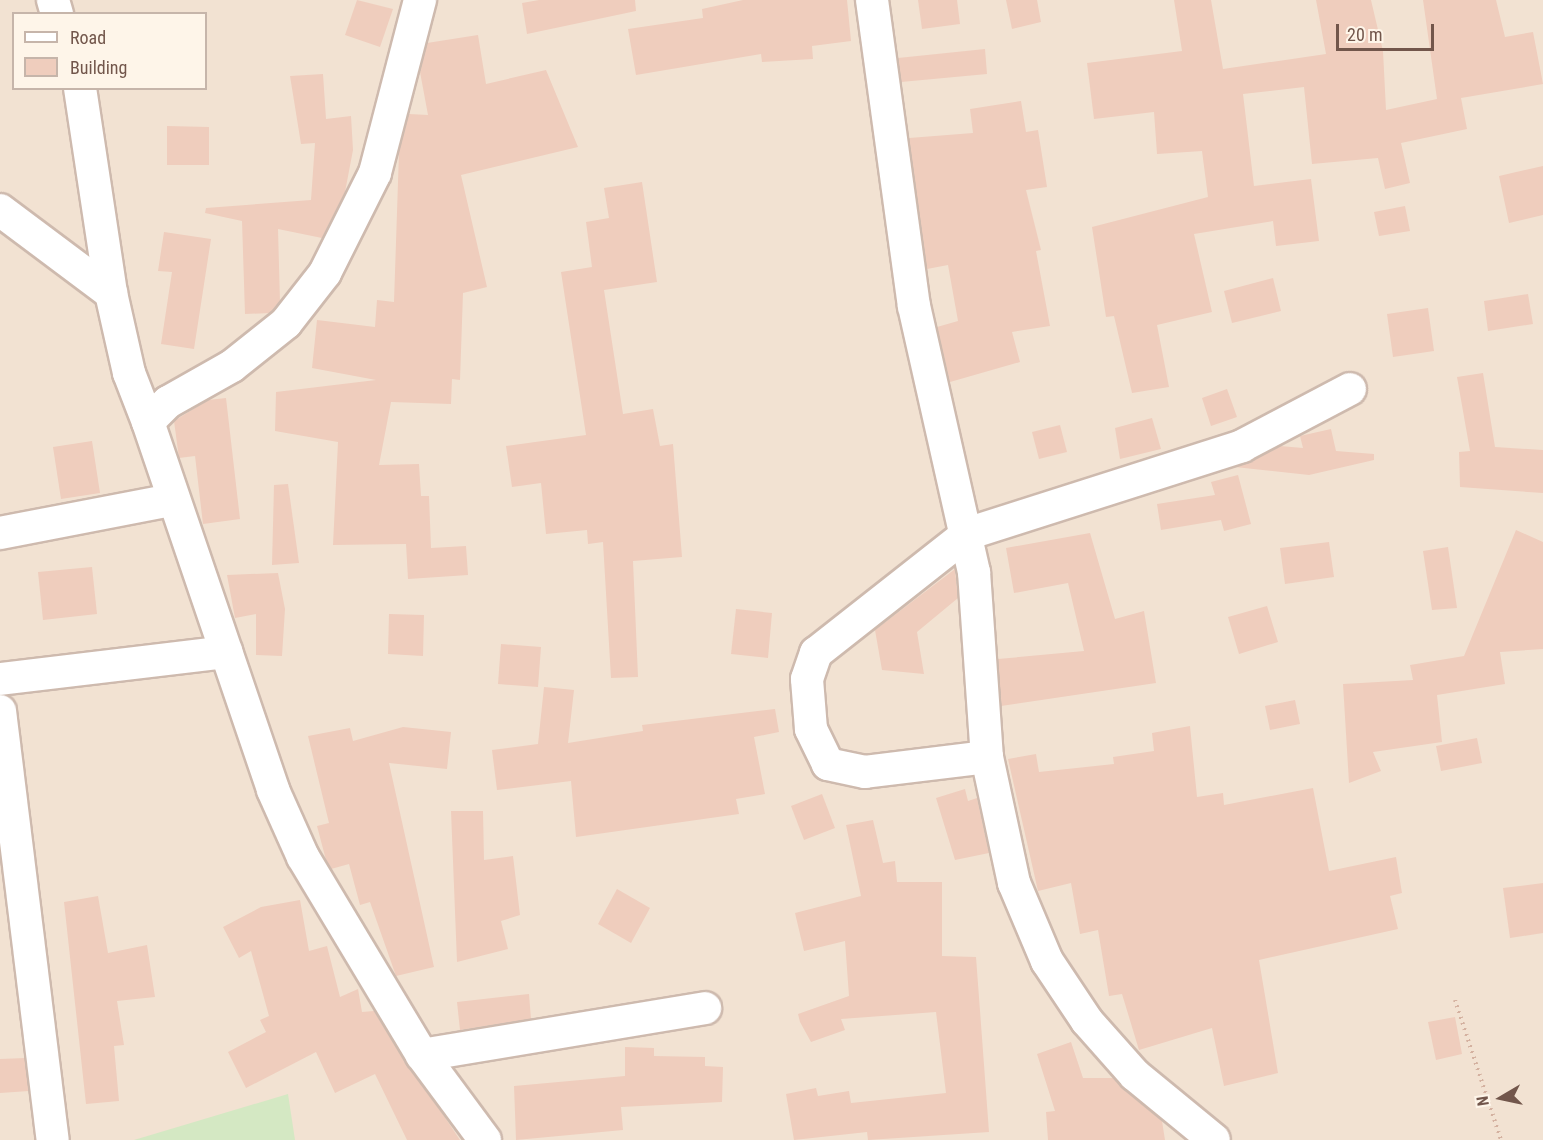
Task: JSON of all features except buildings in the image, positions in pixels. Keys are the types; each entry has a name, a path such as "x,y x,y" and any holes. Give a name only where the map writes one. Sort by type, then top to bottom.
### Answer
{"street":[{"path":"148,423 168,402 232,366 286,323 325,273 375,173 420,0"},
{"path":"872,0 914,306 967,534 987,757 1014,883 1047,961 1087,1021 1135,1075 1214,1140"},
{"path":"80,90 111,293 129,373 273,789 303,857 422,1055 485,1140"},
{"path":"0,210 111,293"},
{"path":"987,757 865,772 838,769 819,754 807,693 816,653 967,534 1212,458 1350,389"},
{"path":"0,533 172,500"},
{"path":"0,679 226,652"},
{"path":"0,711 33,946 53,1140"},
{"path":"422,1055 705,1008"}],"path":[{"path":"1455,1000 1501,1140"}],"shaded area":[{"path":"0,0 1543,0 1543,1140 0,1140"}],"green space":[{"path":"288,1094 295,1140 134,1140"}]}
